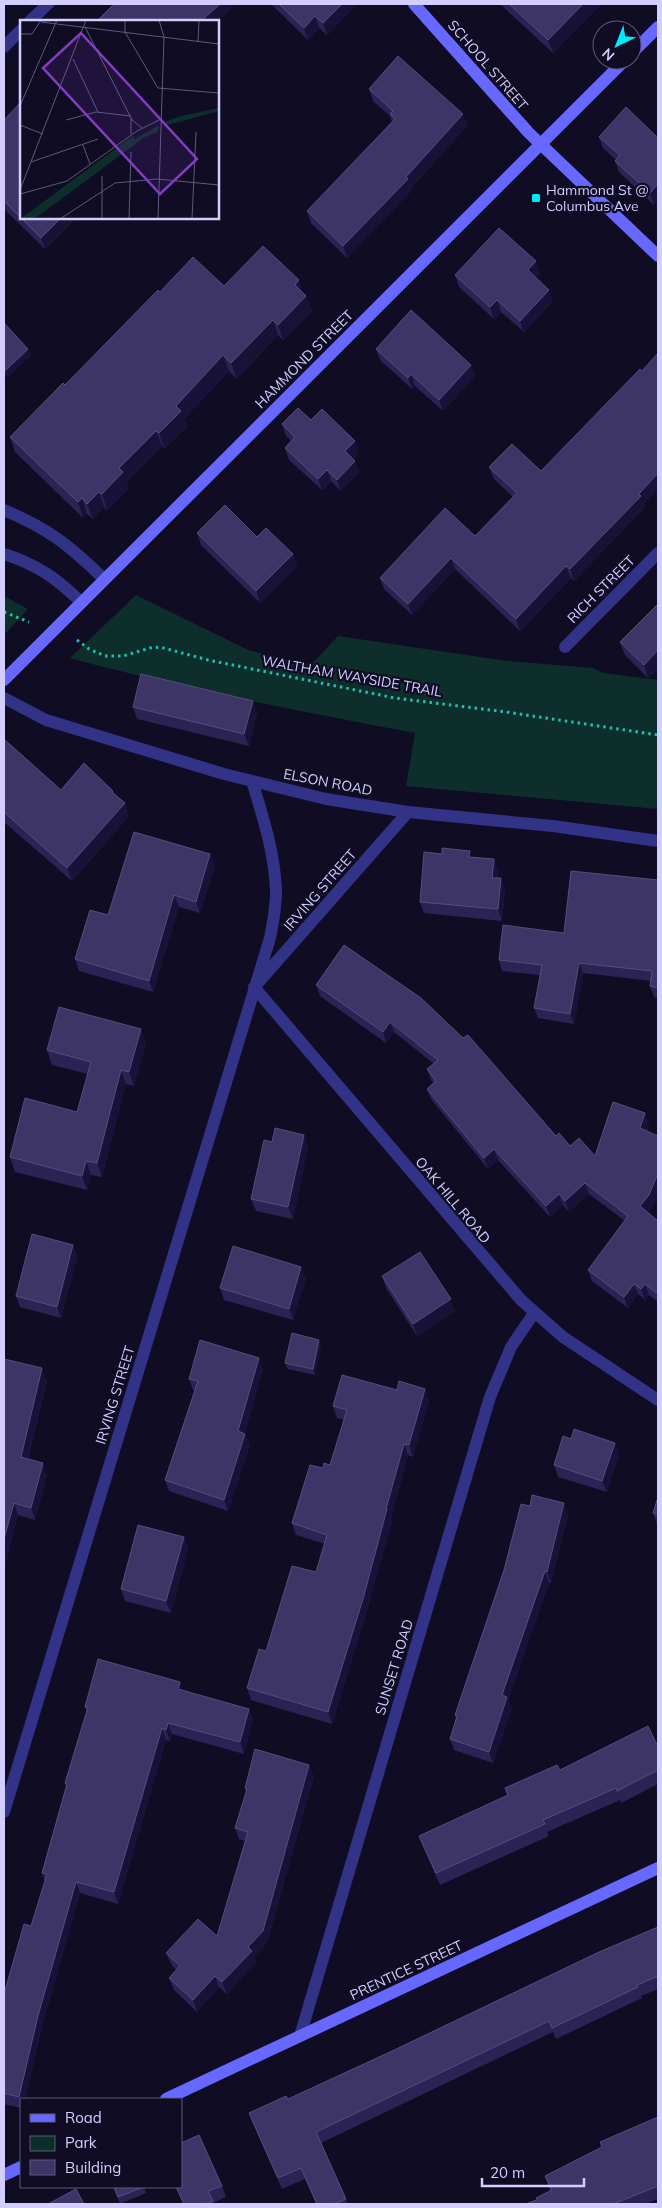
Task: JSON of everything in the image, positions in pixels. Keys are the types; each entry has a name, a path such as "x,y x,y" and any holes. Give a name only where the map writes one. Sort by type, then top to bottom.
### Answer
{"street":[{"path":"31,20 48,4"},
{"name":"SCHOOL STREET","path":"414,4 540,145 658,256"},
{"path":"642,43 658,27"},
{"path":"4,47 20,31"},
{"name":"HAMMOND STREET","path":"4,680 615,70"},
{"path":"4,510 40,526 55,536 69,546 104,580"},
{"name":"RICH STREET","path":"565,647 658,553"},
{"path":"4,554 33,564 46,572 81,602"},
{"name":"ELSON ROAD","path":"4,698 46,720 252,781 326,799 408,812 544,824 658,842"},
{"name":"IRVING STREET","path":"4,1812 270,938 276,906 276,891 267,833 252,781"},
{"name":"IRVING STREET","path":"254,987 408,812"},
{"name":"OAK HILL ROAD","path":"254,987 495,1272 534,1313 593,1358 658,1400"},
{"name":"SUNSET ROAD","path":"300,2036 490,1397 511,1347 534,1313"},
{"name":"PRENTICE STREET","path":"168,2098 658,1868"},
{"path":"4,2175 20,2167"}],"path":[{"path":"4,612 26,621"},
{"name":"WALTHAM WAYSIDE TRAIL","path":"79,641 89,649 105,656 123,656 150,648 160,648 215,662 378,695 658,735"}],"green space":[{"path":"136,595 248,650 311,665 338,636 507,661 593,668 603,673 658,680 658,809 406,786 415,733 198,690 70,658"},
{"path":"4,596 28,609 4,635"}],"building":[{"path":"114,4 220,4 202,20 98,20"},
{"path":"279,4 342,4 323,23 315,16 304,28"},
{"path":"509,4 583,4 548,40"},
{"path":"398,56 463,114 406,177 408,179 343,246 307,211 395,119 390,114 393,111 369,89"},
{"path":"20,103 20,217 4,201 4,120"},
{"path":"626,107 658,138 658,184 650,193 615,161 620,155 599,137"},
{"path":"22,219 60,219 41,238"},
{"path":"499,228 536,261 528,270 549,290 520,321 497,300 490,307 455,275"},
{"path":"263,246 299,280 295,285 306,296 278,325 273,320 231,363 223,355 176,406 181,411 159,433 156,431 119,468 123,472 102,494 99,492 87,504 82,498 78,502 10,437 63,383 65,385 158,290 160,292 193,257 224,286"},
{"path":"411,310 471,365 439,400 411,374 408,378 376,349"},
{"path":"5,324 28,349 5,371 4,326"},
{"path":"658,353 658,473 639,494 641,496 570,569 566,566 516,619 451,558 408,604 380,578 445,508 475,536 517,493 489,467 512,444 541,471 640,369 642,371"},
{"path":"298,408 311,420 322,409 355,441 345,451 355,461 337,480 327,470 318,479 285,448 295,437 282,424"},
{"path":"225,505 257,537 266,528 293,554 256,591 197,533"},
{"path":"658,604 658,650 644,665 620,642"},
{"path":"141,674 253,701 244,734 133,707"},
{"path":"5,740 61,790 84,763 125,803 67,868 4,812"},
{"path":"134,832 210,854 196,902 174,895 149,981 75,959 90,910 108,915"},
{"path":"442,848 470,851 469,857 494,859 492,878 501,878 498,909 420,902 424,852 442,854"},
{"path":"571,871 658,880 658,988 650,986 652,971 579,963 570,1014 534,1008 542,965 499,960 503,925 564,933"},
{"path":"344,945 421,998 463,1038 468,1035 556,1136 559,1133 570,1146 579,1138 595,1156 613,1102 645,1113 640,1128 658,1136 658,1173 649,1195 640,1206 658,1221 658,1294 645,1284 641,1289 634,1284 624,1297 588,1270 628,1216 585,1183 565,1201 559,1194 546,1206 494,1149 484,1158 427,1089 436,1081 427,1069 438,1060 390,1022 383,1032 316,985"},
{"path":"59,1007 141,1029 129,1072 121,1070 97,1163 86,1161 82,1176 10,1157 25,1098 77,1112 91,1062 47,1050"},
{"path":"275,1128 304,1135 288,1207 251,1199 264,1140 272,1142"},
{"path":"32,1234 73,1245 57,1307 16,1296"},
{"path":"233,1246 301,1267 289,1309 220,1288"},
{"path":"420,1252 451,1299 413,1324 382,1276"},
{"path":"292,1333 319,1340 313,1369 285,1363"},
{"path":"200,1340 259,1358 238,1431 245,1434 224,1500 165,1480 198,1381 189,1379"},
{"path":"4,1359 42,1368 21,1457 43,1463 31,1508 14,1503 4,1539"},
{"path":"342,1375 397,1390 399,1381 425,1389 409,1445 404,1444 363,1599 328,1712 247,1688 259,1649 266,1651 292,1566 316,1572 327,1535 292,1523 310,1465 323,1468 324,1463 330,1465 347,1410 333,1406"},
{"path":"574,1429 615,1443 602,1481 554,1465 563,1436 571,1439"},
{"path":"532,1495 564,1503 547,1572 545,1571 502,1695 507,1697 489,1752 450,1739 457,1716 455,1715 504,1570 521,1504 530,1506"},
{"path":"658,1497 658,1515 653,1513"},
{"path":"138,1525 184,1537 166,1601 121,1589"},
{"path":"98,1659 180,1682 178,1689 249,1709 240,1742 168,1723 166,1730 162,1728 114,1892 76,1882 38,2016 19,2097 4,2093 4,1994 24,1924 31,1926 47,1874 42,1873 67,1784 65,1783 88,1707 85,1707"},
{"path":"648,1726 658,1747 658,1770 617,1791 616,1788 543,1820 545,1824 436,1873 419,1836 508,1795 505,1788 557,1765 560,1770"},
{"path":"255,1749 309,1765 263,1931 248,1947 252,1951 222,1982 215,1976 193,2000 169,1978 180,1966 166,1953 198,1919 217,1936 248,1832 235,1828 247,1789 245,1788"},
{"path":"658,1927 658,1976 552,2028 549,2021 316,2132 346,2199 334,2204 317,2204 301,2168 278,2178 249,2113 286,2096 288,2099 599,1952"},
{"path":"658,2117 658,2186 613,2204 525,2204 537,2200 536,2198 552,2190 545,2176 602,2147 600,2142"},
{"path":"199,2135 222,2186 208,2191 213,2201 206,2204 184,2204 176,2188 182,2188 182,2143"},
{"path":"114,2188 141,2188 118,2197"},
{"path":"76,2189 84,2204 48,2204"}],"place":[{"name":"Hammond St @ Columbus Ave","path":"536,198"}]}
